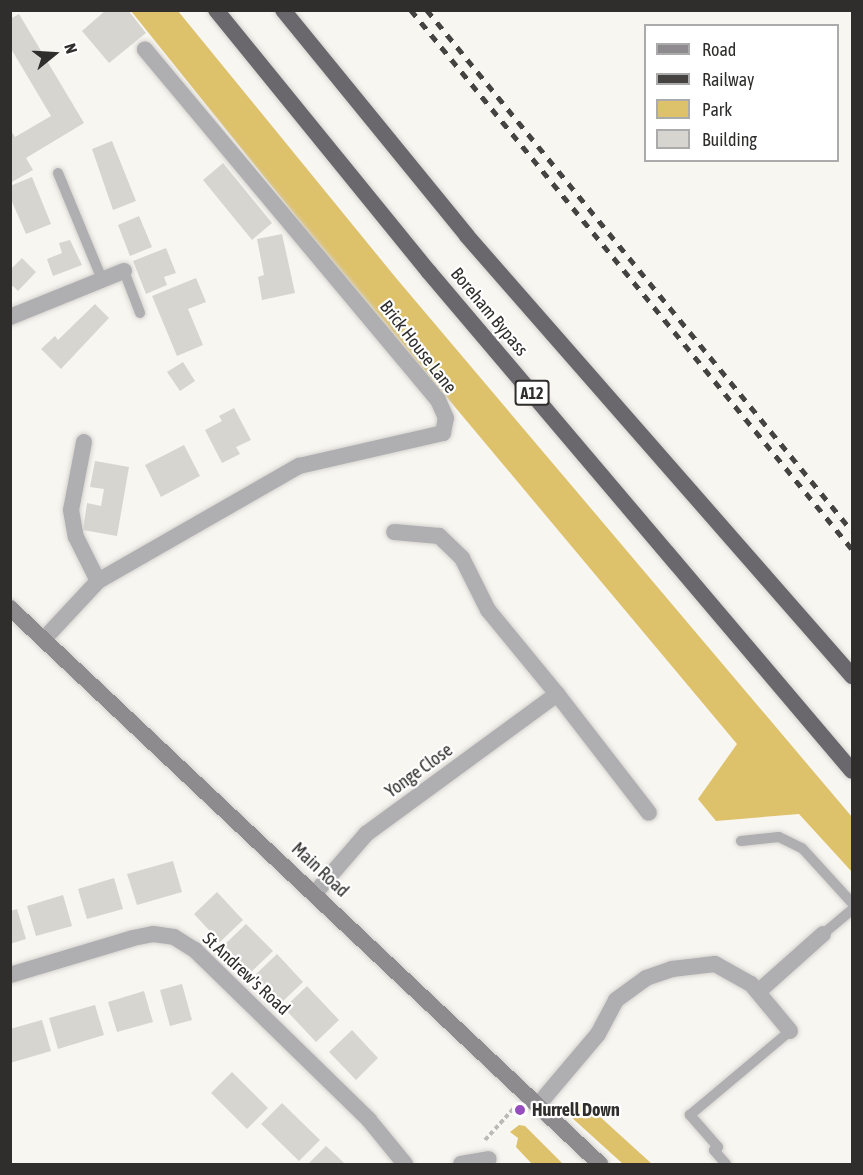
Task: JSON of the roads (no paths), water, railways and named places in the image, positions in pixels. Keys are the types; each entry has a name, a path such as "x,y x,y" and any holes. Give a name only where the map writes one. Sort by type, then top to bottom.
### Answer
{"highway":[{"name":"Boreham Bypass","path":"216,10 429,272 852,771"},
{"name":"Boreham Bypass","path":"283,10 467,236 852,676"}],"main road":[{"name":"Main Road","path":"10,608 316,892 600,1164"}],"street":[{"name":"Brick House Lane","path":"44,639 98,581 299,466 443,433 446,418 438,400 145,49"},
{"path":"10,317 124,270"},
{"path":"84,442 71,510 76,537 98,581"},
{"path":"394,532 439,536 462,558 488,610 649,813"},
{"name":"Yonge Close","path":"316,892 366,834 556,694"},
{"name":"St Andrew's Road","path":"10,975 133,938 153,934 174,937 195,950 369,1120 391,1142 405,1164"},
{"path":"758,992 823,934"},
{"path":"538,1105 598,1034 616,1000 646,978 672,969 715,964 751,984 790,1030"},
{"path":"461,1164 489,1159"}],"lane":[{"path":"58,173 102,279"},
{"path":"124,270 140,313"},
{"path":"741,841 779,837 802,848 852,903"},
{"path":"823,934 852,910"},
{"path":"726,1164 714,1150 718,1147 690,1115 790,1030"}],"railway":[{"path":"411,10 852,549"},
{"path":"427,10 852,531"}],"place":[{"name":"Hurrell Down","path":"520,1110"}]}
